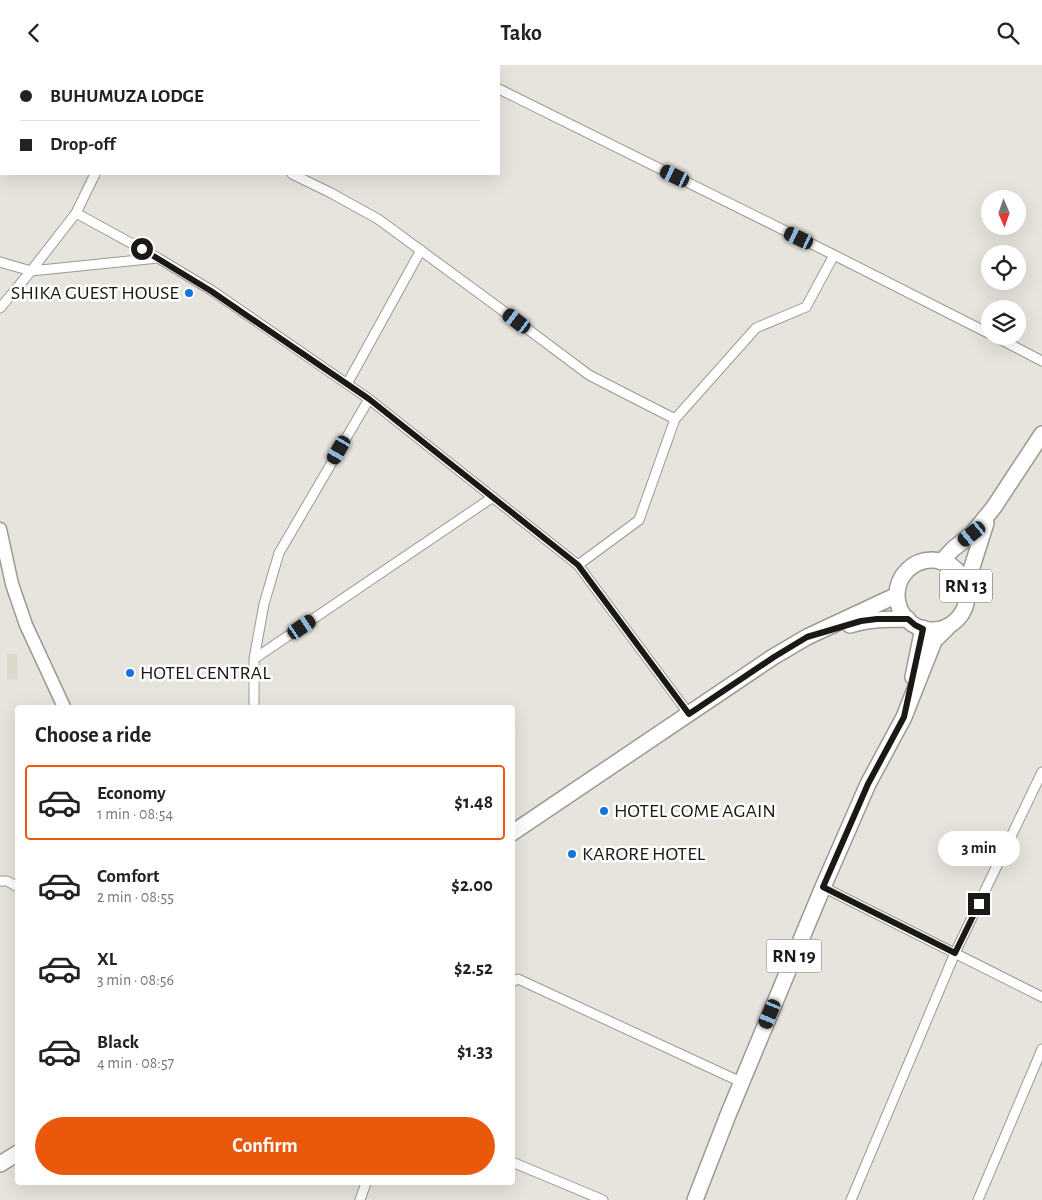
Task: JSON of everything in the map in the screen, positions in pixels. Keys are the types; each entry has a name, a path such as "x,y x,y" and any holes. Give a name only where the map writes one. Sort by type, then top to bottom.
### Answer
{"main road":[{"name":"RN 13","path":"942,562 953,549 972,534 994,507 1042,434"},
{"name":"RN 13","path":"966,586 984,527 994,507"},
{"path":"0,529 12,583 26,625 63,705"},
{"name":"RN 13","path":"898,595 902,578 915,565 924,561 942,562 950,565 963,578 966,586 966,604 957,620 941,629 923,629"},
{"path":"515,831 774,657 807,637 898,595 898,604 902,612 915,625 923,629"},
{"path":"807,637 861,621 908,619"},
{"name":"RN 19","path":"695,1200 741,1082 868,784 904,717 934,641 950,625"},
{"name":"RN 19","path":"904,717 923,629"},
{"path":"0,1164 15,1155"}],"street":[{"path":"500,89 981,329"},
{"path":"0,308 76,213 95,175"},
{"path":"294,175 378,219 589,375 676,419"},
{"path":"76,213 158,258 211,291 369,399 578,565 689,714"},
{"path":"347,384 421,250"},
{"path":"578,565 638,520 676,419 756,328 806,307 834,255"},
{"path":"0,262 31,271 158,258"},
{"path":"1011,345 1042,361"},
{"path":"254,705 254,659 264,604 278,553 369,399"},
{"path":"254,659 493,497"},
{"path":"851,1200 955,953 1042,772"},
{"path":"0,881 7,881 15,885"},
{"path":"823,887 1042,997"},
{"path":"515,980 518,979 741,1082"},
{"path":"978,1200 1042,1049"},
{"path":"515,1164 603,1200"},
{"path":"360,1200 365,1185"}],"shaded area":[{"path":"7,654 17,654 18,679 7,680"}],"place":[{"name":"SHIKA GUEST HOUSE","path":"189,293"},
{"name":"HOTEL CENTRAL","path":"130,673"},
{"name":"HOTEL COME AGAIN","path":"604,811"},
{"name":"KARORE HOTEL","path":"572,854"}],"route":[{"path":"142,249 211,291 369,399 578,565 689,714 807,637 861,621 877,619 908,619 923,629 904,717 868,784 823,887 955,953 979,904"}]}
